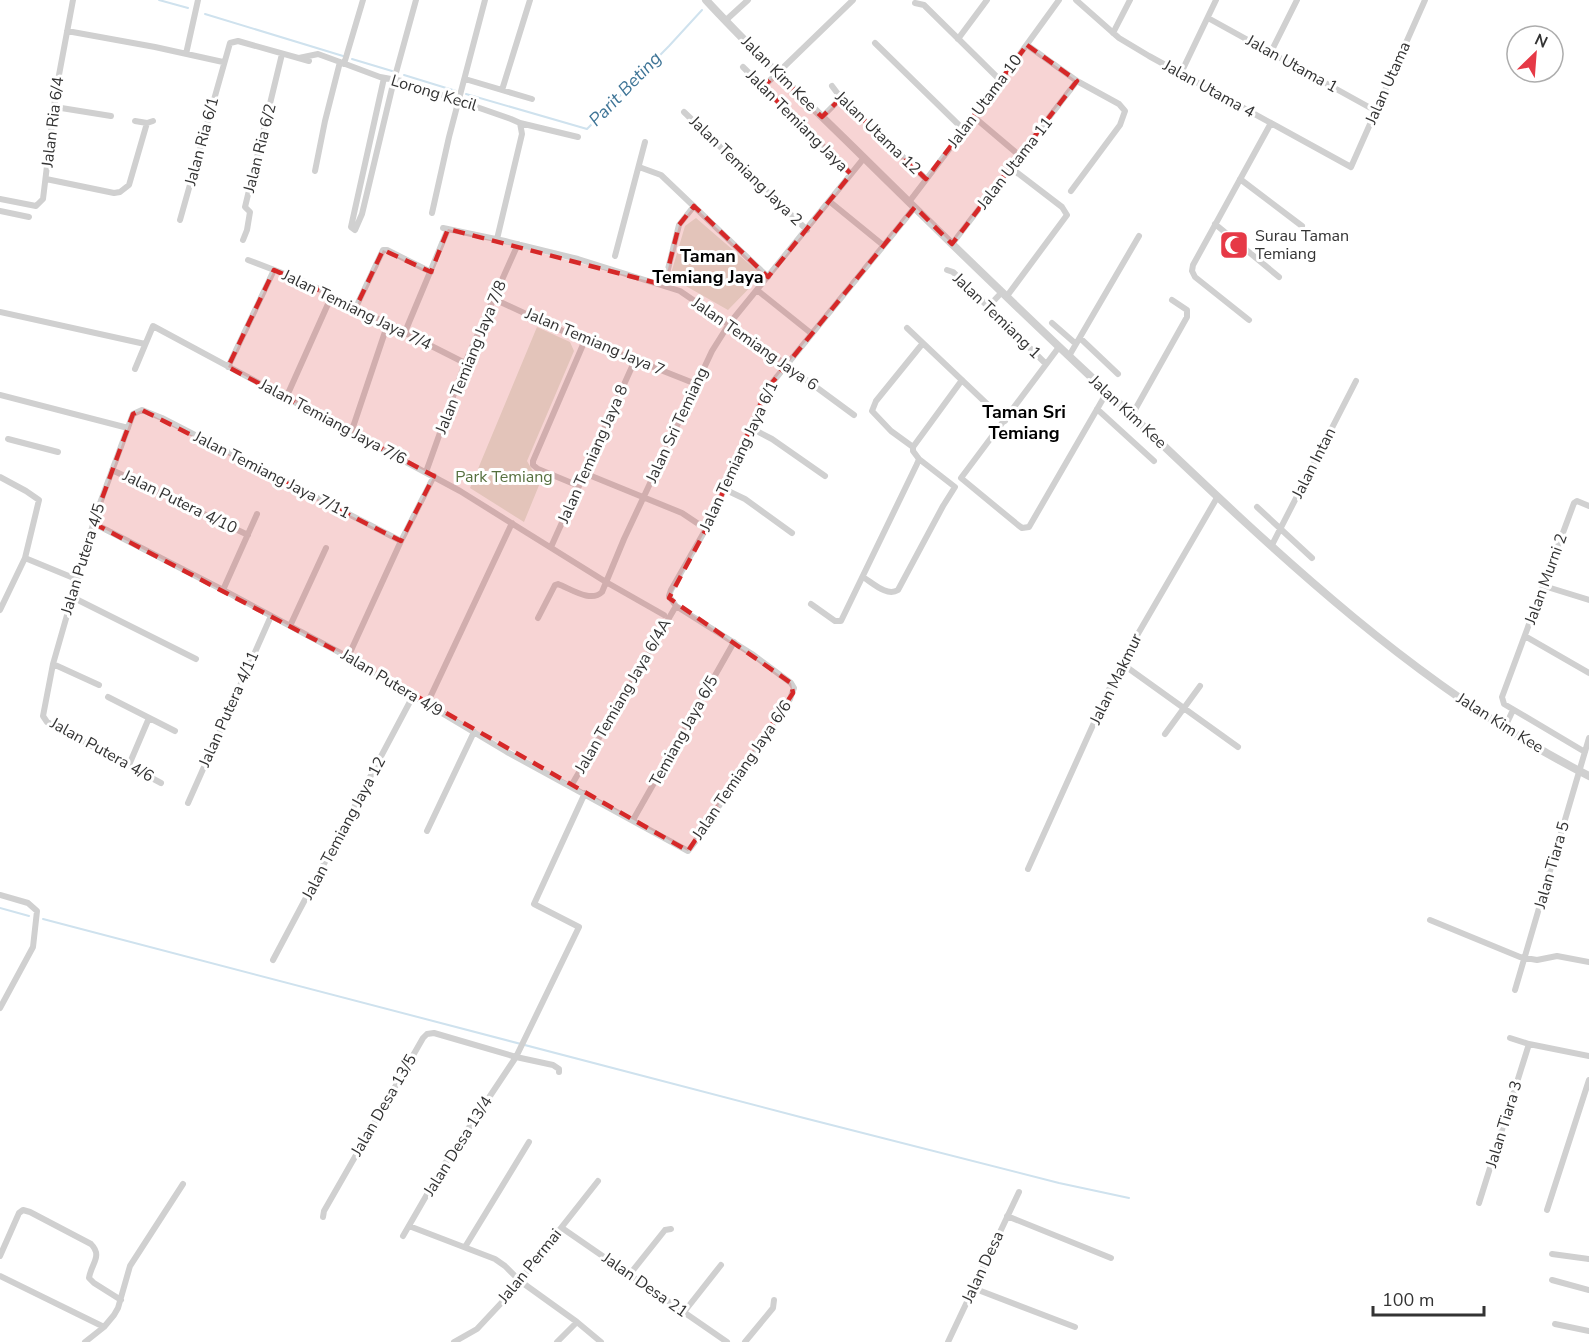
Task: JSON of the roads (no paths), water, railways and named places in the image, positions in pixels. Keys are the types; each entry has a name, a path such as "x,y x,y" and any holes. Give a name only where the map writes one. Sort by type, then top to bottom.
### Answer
{"street":[{"name":"Jalan Ria 6/4","path":"0,199 36,206 43,199 55,107 73,0"},
{"path":"315,171 325,121 363,0"},
{"path":"384,78 351,227 355,230 362,214 416,0"},
{"path":"432,213 485,0"},
{"path":"502,90 530,0"},
{"name":"Jalan Kim Kee","path":"706,0 777,73 1059,347 1218,496 1389,648 1455,696 1589,776"},
{"path":"725,21 748,0"},
{"path":"763,87 853,0"},
{"path":"958,39 987,0"},
{"name":"Jalan Utama 10","path":"912,204 926,179 1059,0"},
{"name":"Jalan Utama 4","path":"1076,0 1113,33 1149,57 1351,167"},
{"path":"1113,33 1130,0"},
{"path":"1181,73 1216,0"},
{"path":"1271,52 1297,0"},
{"name":"Jalan Utama","path":"1351,167 1425,0"},
{"path":"915,3 924,5 1001,81"},
{"path":"186,54 196,6"},
{"name":"Jalan Utama 1","path":"1208,18 1376,111"},
{"path":"67,31 223,62"},
{"name":"Jalan Ria 6/1","path":"180,220 230,43 238,41 282,54"},
{"path":"874,43 964,130"},
{"path":"1027,45 1077,81 1119,104 1125,111 1120,125 1071,191"},
{"path":"282,54 309,62"},
{"name":"Jalan Ria 6/2","path":"243,240 250,212 245,207 282,54"},
{"name":"Lorong Kecil","path":"298,58 318,54 345,59 384,78 396,74 402,81 461,94 520,123 578,137"},
{"name":"Jalan Temiang Jaya","path":"743,67 851,174"},
{"path":"465,79 532,99"},
{"name":"Jalan Utama 11","path":"952,244 1077,81"},
{"name":"Jalan Utama 12","path":"832,86 841,98 926,179"},
{"path":"822,117 841,98"},
{"path":"55,107 111,116"},
{"name":"Jalan Temiang Jaya 2","path":"684,112 807,230"},
{"path":"974,117 1020,156"},
{"path":"46,179 120,192 129,185 150,122 135,121"},
{"path":"497,239 522,134 520,123"},
{"path":"1250,320 1195,277 1192,271 1193,265 1271,123"},
{"path":"615,256 645,142"},
{"name":"Jalan Sri Temiang","path":"606,582 712,351 729,324 864,158"},
{"path":"639,167 661,174 768,277"},
{"path":"988,307 1004,294 1066,215 1062,207 1011,168"},
{"path":"1240,179 1302,226"},
{"path":"829,201 883,245"},
{"name":"Jalan Temiang Jaya 6/1","path":"673,603 670,590 706,529 767,389 883,245 912,204"},
{"path":"664,285 679,225 694,206"},
{"path":"0,211 29,217"},
{"path":"1215,224 1279,277"},
{"name":"Jalan Temiang Jaya 6","path":"431,272 446,228 618,270 664,285 690,297 854,415"},
{"path":"1069,356 1138,236"},
{"name":"Jalan Temiang Jaya 7/8","path":"426,472 465,363 518,244"},
{"path":"356,307 383,250 431,272 405,332"},
{"name":"Jalan Temiang Jaya 7/4","path":"248,260 303,280 465,363"},
{"path":"228,366 274,270"},
{"name":"Jalan Temiang 1","path":"947,270 953,272 1046,364"},
{"path":"757,290 812,334"},
{"path":"286,398 332,295"},
{"name":"Jalan Temiang Jaya 7","path":"494,299 585,340 696,384"},
{"path":"1132,415 1187,317 1187,310 1172,300"},
{"path":"0,312 145,344 135,369"},
{"path":"351,433 388,323"},
{"path":"1052,323 1118,374"},
{"name":"Jalan Temiang Jaya 7/6","path":"145,344 153,326 434,476 664,615"},
{"path":"907,328 1005,421"},
{"path":"579,486 538,469 533,465 533,461 585,340"},
{"path":"863,577 888,592 894,593 898,590 955,487 919,459 913,447 872,411 876,401 923,343"},
{"path":"1059,347 962,478 1018,525 1026,528 1030,525 1107,392"},
{"name":"Jalan Temiang Jaya 8","path":"551,547 635,360"},
{"path":"913,447 962,380"},
{"name":"Jalan Intan","path":"1272,545 1356,381"},
{"path":"0,395 128,428"},
{"name":"Jalan Putera 4/5","path":"43,716 53,664 93,523 133,414 142,410"},
{"name":"Jalan Temiang Jaya 7/11","path":"142,410 315,495 401,541"},
{"path":"1097,410 1154,461"},
{"path":"751,428 772,439 825,476"},
{"path":"8,439 58,452"},
{"path":"811,604 835,621 841,621 919,459"},
{"name":"Jalan Putera 4/10","path":"112,470 248,535"},
{"path":"584,473 682,513 706,529"},
{"path":"348,657 401,541 434,476"},
{"path":"0,477 26,490 39,500 25,558 0,610"},
{"path":"724,489 746,500 792,533"},
{"name":"Jalan Makmur","path":"1028,869 1122,663 1218,496"},
{"name":"Jalan Murni 2","path":"1589,506 1577,501 1574,503 1525,636 1589,673"},
{"path":"1257,507 1312,558"},
{"path":"223,590 257,514"},
{"name":"Jalan Putera 4/9","path":"93,523 348,657 474,732 688,851"},
{"path":"428,704 512,523"},
{"path":"290,626 326,548"},
{"path":"25,558 76,579"},
{"path":"538,618 555,585 558,584 591,597 600,595 606,582"},
{"path":"1544,586 1589,600"},
{"path":"72,597 196,659"},
{"path":"673,603 734,642"},
{"name":"Jalan Temiang Jaya 6/4A","path":"571,786 673,603"},
{"name":"Jalan Putera 4/11","path":"188,803 271,616"},
{"path":"1525,636 1504,687 1502,697 1504,705 1512,713 1586,755"},
{"name":"Jalan Temiang Jaya 6/6","path":"688,851 790,699 794,688 791,683 734,642"},
{"name":"Temiang Jaya 6/5","path":"633,820 734,642"},
{"path":"1122,663 1238,747"},
{"path":"53,664 99,685"},
{"path":"1165,734 1200,686"},
{"name":"Jalan Temiang Jaya 12","path":"273,960 413,696"},
{"path":"108,697 175,731"},
{"path":"1505,727 1512,713"},
{"name":"Jalan Putera 4/6","path":"43,716 47,722 161,783"},
{"path":"129,765 149,718"},
{"path":"427,831 474,732"},
{"name":"Jalan Tiara 5","path":"1515,990 1579,771 1586,755 1589,738"},
{"name":"Jalan Desa 13/4","path":"403,1236 444,1165 516,1057 579,927 534,904 585,793"},
{"path":"0,895 28,903 37,911 33,947 0,1008"},
{"path":"1430,920 1526,958 1538,960 1557,956 1589,962"},
{"name":"Jalan Desa 13/5","path":"323,1217 324,1211 427,1034 434,1033 516,1057 553,1065 559,1069 559,1072"},
{"path":"1510,1038 1589,1056"},
{"name":"Jalan Tiara 3","path":"1479,1203 1529,1044"},
{"path":"1547,1210 1589,1080"},
{"path":"465,1247 529,1142"},
{"name":"Jalan Permai","path":"454,1342 477,1329 520,1281 598,1181"},
{"path":"85,1342 104,1327 114,1315 121,1300 130,1266 183,1184"},
{"name":"Jalan Desa","path":"948,1342 1019,1192"},
{"path":"0,1256 19,1213 23,1210 30,1212 91,1244 97,1254 89,1278 121,1300"},
{"path":"1007,1216 1111,1258"},
{"path":"409,1226 495,1259 520,1281 601,1342"},
{"name":"Jalan Desa 21","path":"562,1228 727,1342"},
{"path":"630,1274 665,1230 671,1229"},
{"path":"1552,1254 1589,1259"},
{"path":"684,1312 722,1265"},
{"path":"0,1276 104,1327"},
{"path":"1552,1280 1589,1290"},
{"path":"973,1288 1075,1327"},
{"path":"745,1342 773,1308 774,1300"},
{"path":"557,1342 577,1322"},
{"path":"1555,1324 1589,1331"}],"waterway":[{"name":"Parit Beting","path":"159,0 188,8"},
{"name":"Parit Beting","path":"466,94 587,129 702,10"},
{"name":"Parit Beting","path":"205,14 343,56"},
{"name":"Parit Beting","path":"352,59 392,71"},
{"name":"Parit Beting","path":"404,75 456,91"},
{"path":"0,908 29,916"},
{"path":"43,919 804,1118 1059,1183 1129,1198"}],"place":[{"name":"Surau Taman Temiang","path":"1234,245"}],"district":[{"name":"Taman Temiang Jaya","path":"708,266"},
{"name":"Taman Sri Temiang","path":"1024,422"}],"park label":[{"name":"Park Temiang","path":"504,477"}]}
